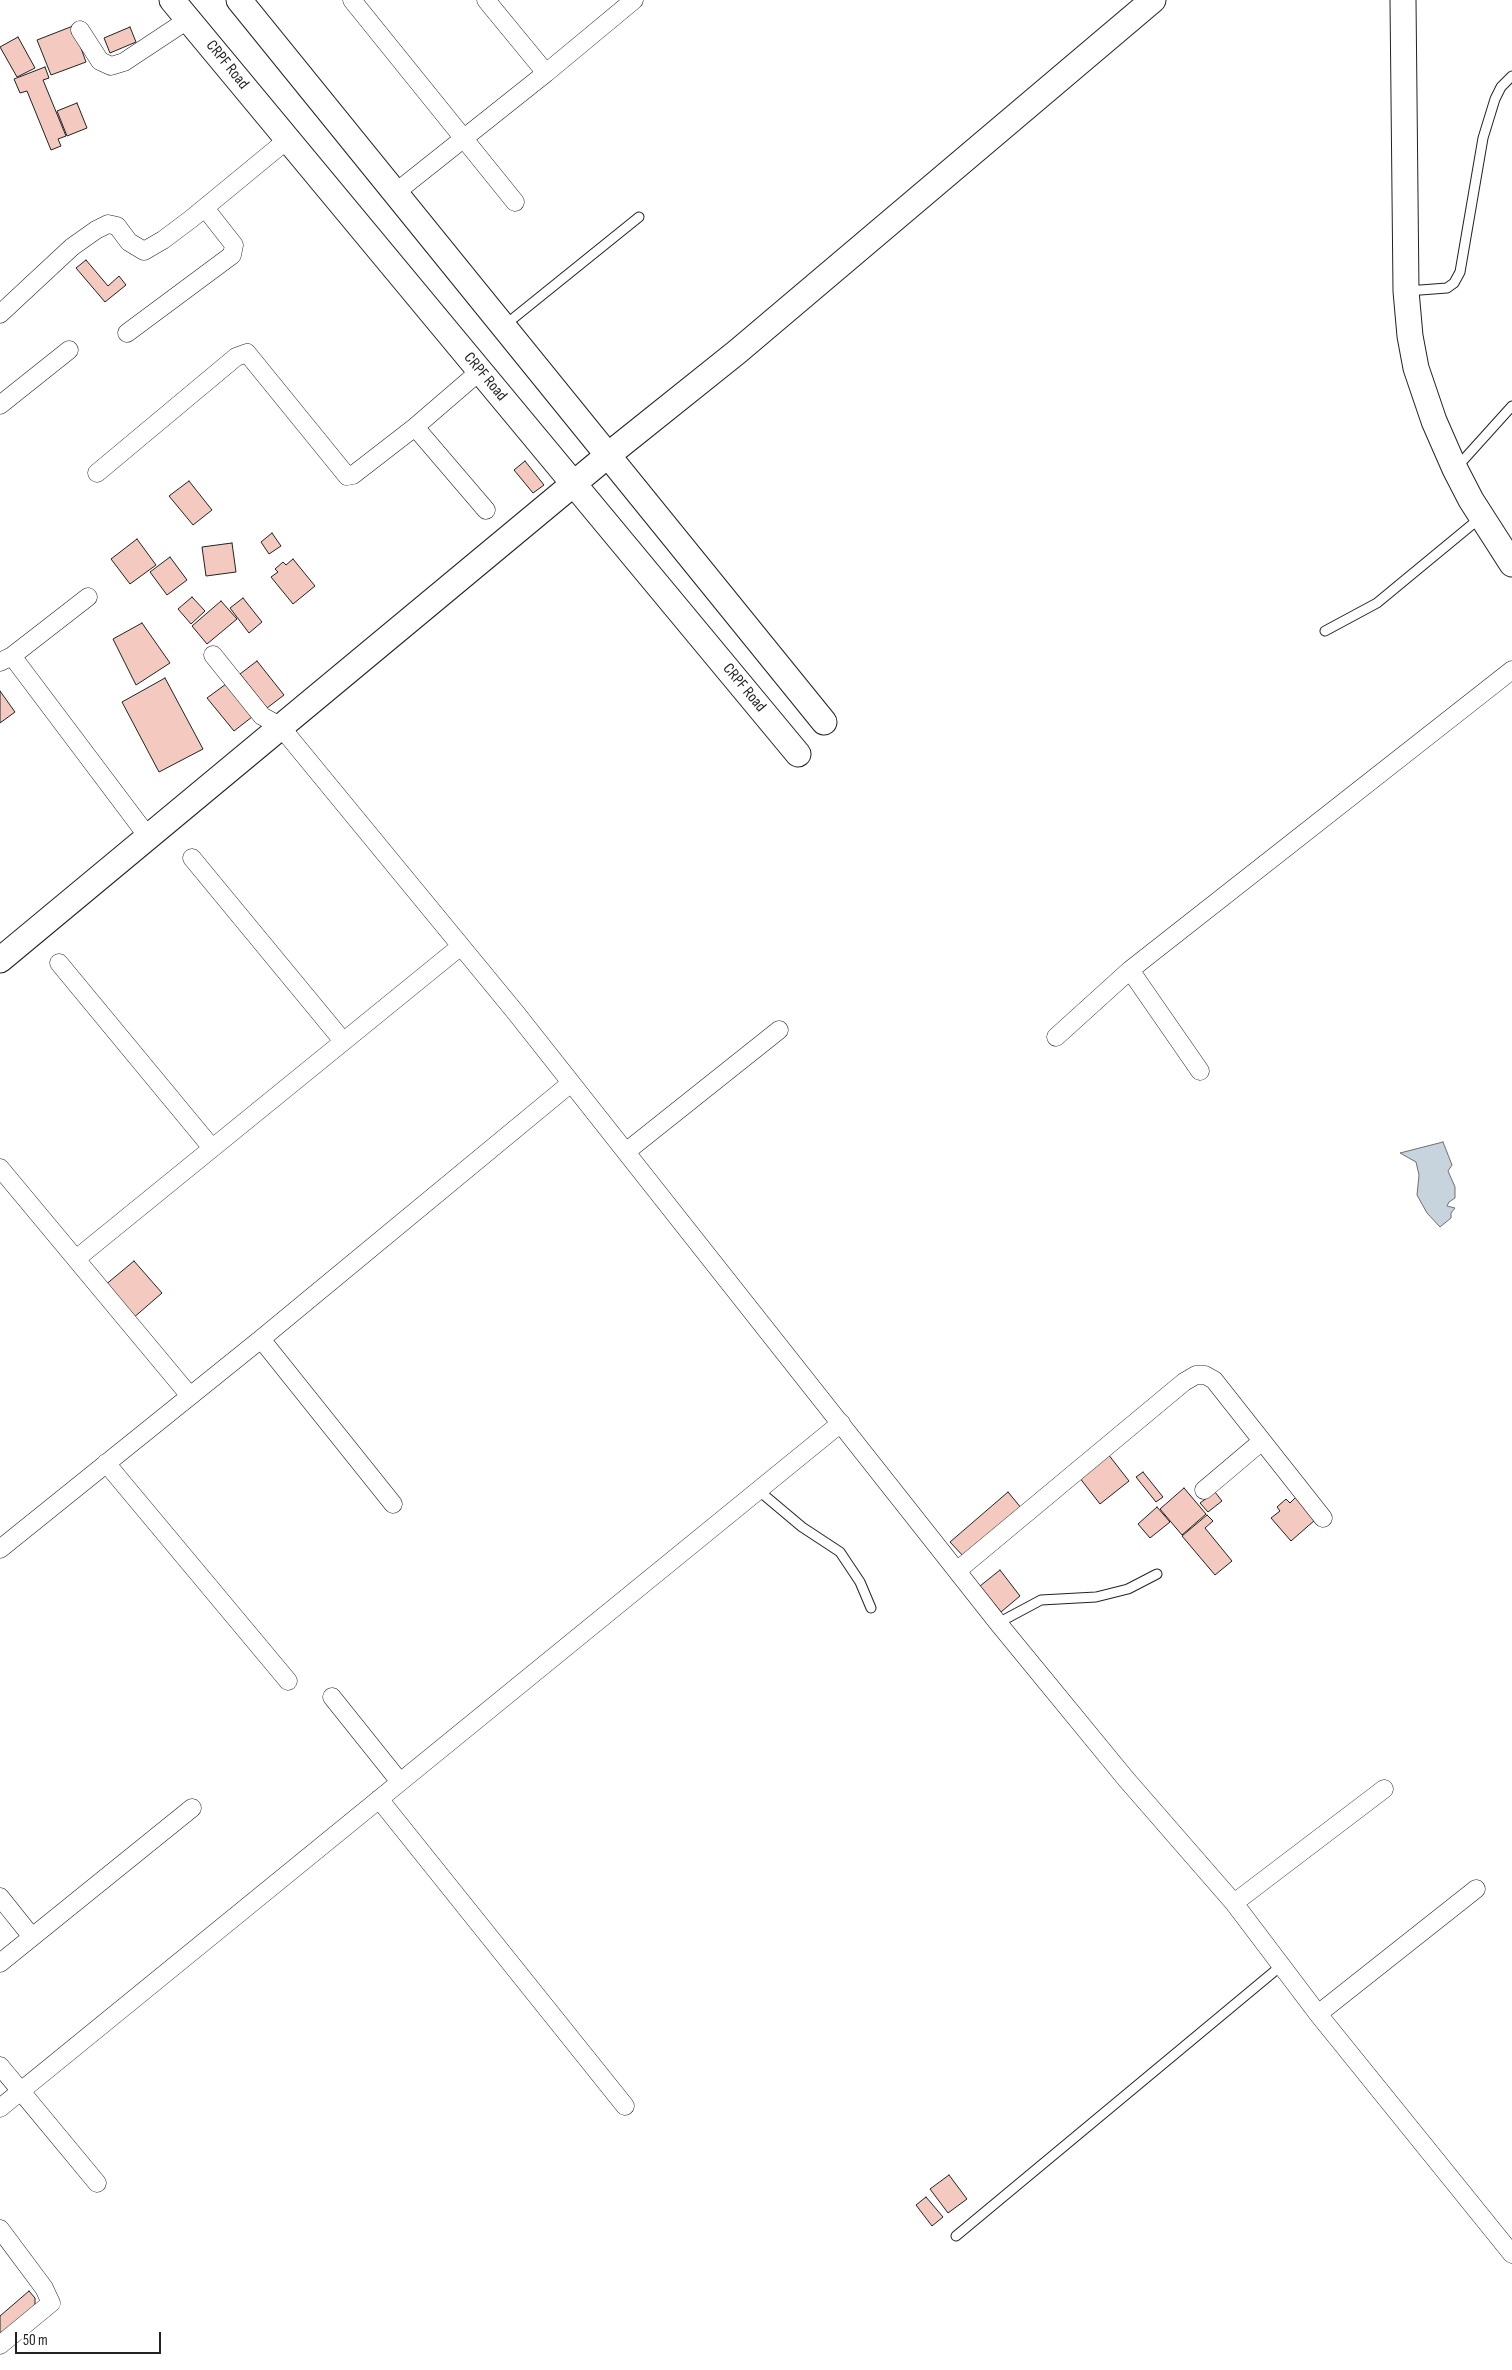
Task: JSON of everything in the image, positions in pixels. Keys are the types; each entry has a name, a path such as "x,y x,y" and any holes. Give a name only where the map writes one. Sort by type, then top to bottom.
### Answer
{"street":[{"name":"CRPF Road","path":"172,0 798,754"},
{"path":"239,0 824,722"},
{"path":"352,0 515,202"},
{"path":"486,0 546,73"},
{"path":"395,193 546,73 634,0"},
{"path":"0,960 607,456 737,352 1153,0"},
{"path":"1403,0 1406,291 1410,336 1416,368 1434,421 1455,469 1512,564"},
{"path":"80,30 100,60 111,66 124,62 189,19"},
{"path":"0,314 72,247 96,230 108,224 117,226 129,242 144,251 163,240 205,208 287,140"},
{"path":"126,334 232,256 234,245 205,208"},
{"path":"0,405 69,350"},
{"path":"97,473 236,357 247,353 347,476 353,475 415,427 480,371"},
{"path":"415,427 486,510"},
{"path":"88,597 6,659 148,838"},
{"path":"213,655 262,716 280,726 461,946 627,1151 998,1623 1126,1778 1234,1903 1318,2014 1512,2254"},
{"path":"1056,1037 1130,970 1512,670"},
{"path":"192,858 343,1041"},
{"path":"76,1260 461,946"},
{"path":"59,962 212,1148"},
{"path":"1130,970 1200,1072"},
{"path":"627,1151 779,1030"},
{"path":"1,1545 261,1340 571,1083"},
{"path":"0,1168 190,1396"},
{"path":"261,1340 393,1504"},
{"path":"958,1570 1177,1388 1196,1375 1205,1375 1214,1380 1323,1518"},
{"path":"0,2108 841,1423"},
{"path":"1204,1490 1262,1441"},
{"path":"106,1464 288,1681"},
{"path":"332,1697 400,1782"},
{"path":"1234,1903 1384,1789"},
{"path":"379,1799 625,2106"},
{"path":"0,1963 192,1808"},
{"path":"1318,2014 1476,1889"},
{"path":"0,1897 32,1937"},
{"path":"0,2066 96,2183"},
{"path":"0,2230 51,2299 48,2307 0,2345"}],"lane":[{"path":"1406,291 1447,288 1454,283 1460,272 1483,138 1495,99 1501,87 1512,76"},
{"path":"502,326 639,217"},
{"path":"1455,469 1512,406"},
{"path":"1325,631 1377,603 1482,516"},
{"path":"758,1490 802,1528 840,1552 853,1570 871,1608"},
{"path":"998,1623 1040,1600 1096,1597 1128,1588 1157,1574"},
{"path":"956,2236 1282,1965"}],"shaded area":[{"path":"1443,1142 1452,1165 1448,1171 1455,1187 1455,1198 1447,1206 1455,1208 1451,1213 1451,1218 1440,1227 1427,1213 1417,1195 1419,1175 1416,1162 1400,1153"}],"building":[{"path":"73,26 86,62 51,75 37,40"},
{"path":"130,27 136,42 110,53 104,38"},
{"path":"18,37 35,68 17,77 0,47"},
{"path":"45,67 49,78 43,80 66,136 58,139 61,146 51,150 27,91 20,93 14,79"},
{"path":"77,103 87,128 67,136 57,111"},
{"path":"86,260 108,286 119,276 126,285 105,302 76,268"},
{"path":"525,461 544,485 533,493 514,470"},
{"path":"189,481 212,510 193,525 169,496"},
{"path":"272,533 281,546 269,554 261,542"},
{"path":"137,539 156,565 130,584 111,559"},
{"path":"232,543 236,572 206,576 202,547"},
{"path":"170,557 187,580 167,595 150,572"},
{"path":"293,559 315,586 293,604 271,577 278,572 275,569 283,562 286,565"},
{"path":"192,597 205,611 191,624 178,609"},
{"path":"243,598 262,622 249,633 230,608"},
{"path":"221,601 237,619 207,644 192,626"},
{"path":"142,623 170,663 136,685 113,639"},
{"path":"257,661 284,695 267,708 240,674"},
{"path":"165,678 203,749 159,772 122,702"},
{"path":"226,684 252,717 234,731 207,698"},
{"path":"0,691 15,712 0,723"},
{"path":"134,1261 162,1293 132,1319 104,1286"},
{"path":"1108,1454 1129,1481 1100,1504 1079,1477"},
{"path":"1143,1472 1163,1497 1156,1502 1136,1477"},
{"path":"1184,1488 1206,1514 1182,1535 1160,1509"},
{"path":"1008,1492 1022,1509 965,1558 950,1542"},
{"path":"1215,1492 1222,1501 1208,1512 1200,1503"},
{"path":"1296,1497 1315,1520 1291,1541 1271,1518 1280,1511 1277,1507 1286,1499 1290,1503"},
{"path":"1157,1507 1170,1522 1150,1538 1138,1524"},
{"path":"1207,1515 1213,1521 1205,1528 1232,1561 1215,1575 1182,1536"},
{"path":"1000,1570 1020,1596 1001,1612 980,1586"},
{"path":"949,2175 967,2199 948,2213 930,2189"},
{"path":"926,2197 943,2217 932,2226 916,2205"},
{"path":"29,2291 35,2298 35,2307 0,2337 0,2316"}]}
